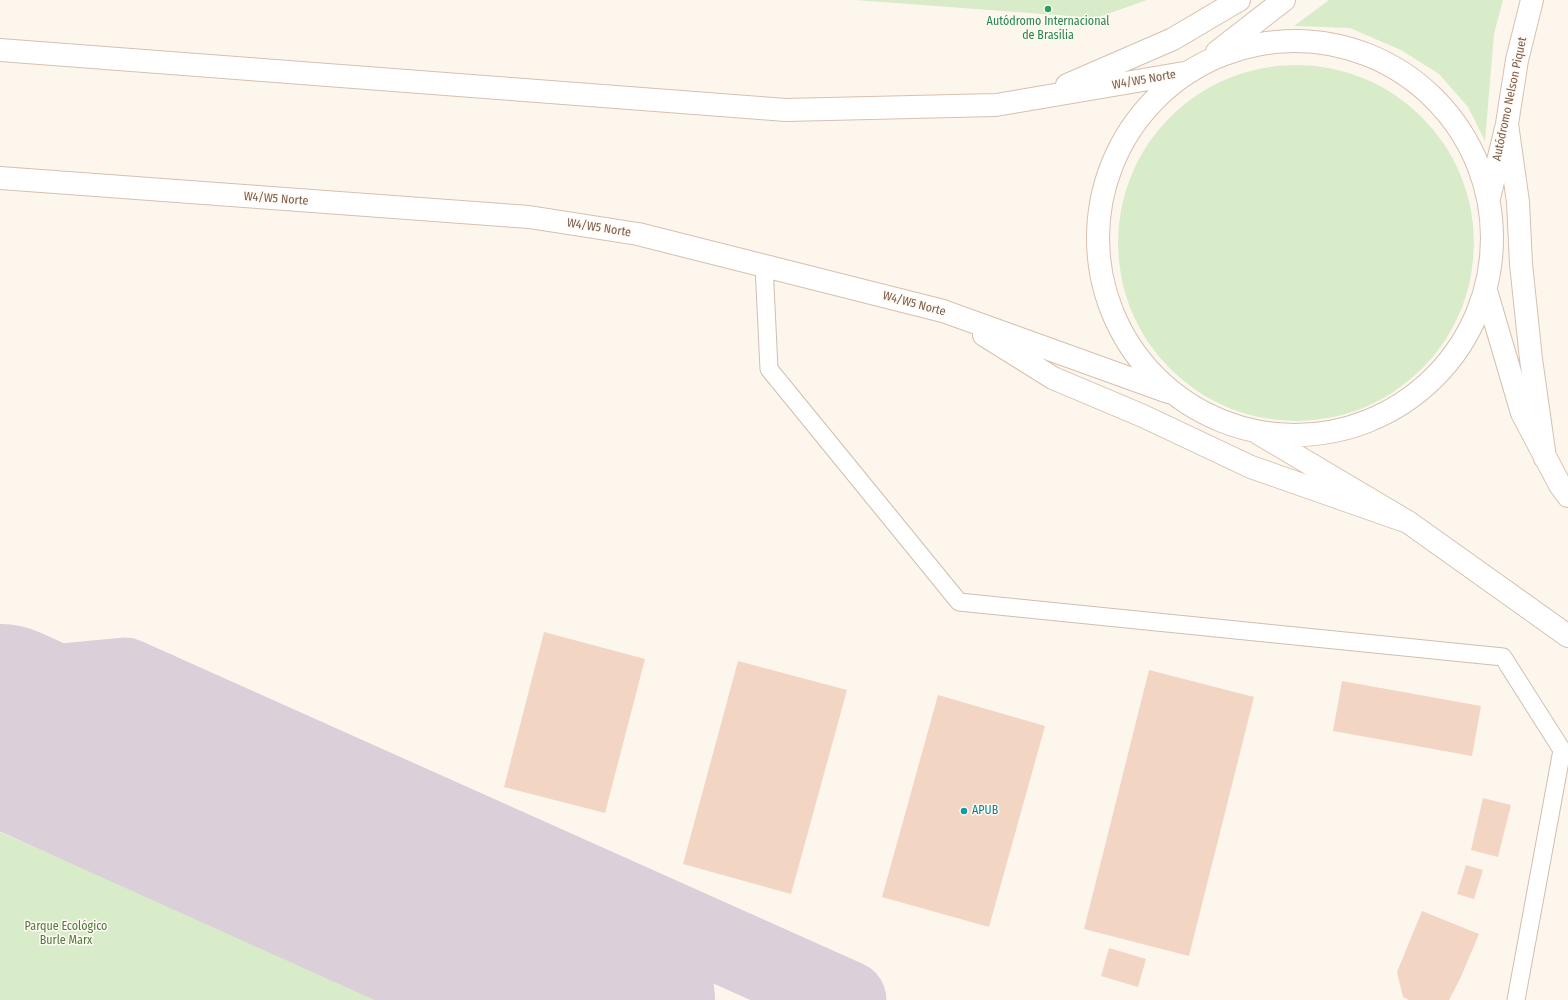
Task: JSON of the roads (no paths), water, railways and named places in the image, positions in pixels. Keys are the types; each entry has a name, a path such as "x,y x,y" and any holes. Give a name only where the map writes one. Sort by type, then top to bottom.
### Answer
{"main road":[{"path":"1039,98 1173,39 1239,0"},
{"path":"1176,394 1127,344 1109,316 1096,271 1095,225 1103,179 1123,138 1151,101 1284,0"},
{"name":"Autódromo Nelson Piquet","path":"1489,198 1506,124 1517,60 1532,0"},
{"path":"1196,67 1254,46 1306,42 1357,52 1403,74 1442,107 1472,150 1489,198 1494,246 1487,294 1468,341 1437,382 1397,412 1357,426 1305,434 1253,429"},
{"name":"W4/W5 Norte","path":"0,50 786,110 996,105 1196,67"},
{"path":"1506,124 1518,202 1521,264 1531,359 1545,458"},
{"name":"W4/W5 Norte","path":"0,178 529,217 638,234 943,311 1176,394 1253,429"},
{"path":"1487,294 1522,413 1545,458 1568,496"},
{"path":"943,311 1054,378 1143,416 1251,467 1408,522"},
{"path":"1253,429 1408,522 1568,636"}],"lane":[{"path":"764,265 769,369 959,602 1503,657 1562,750 1516,1000"}],"place":[{"name":"Autódromo Internacional de Brasília","path":"1048,9"},
{"name":"APUB","path":"964,811"}],"park label":[{"name":"Parque Ecológico Burle Marx","path":"66,934"}]}
